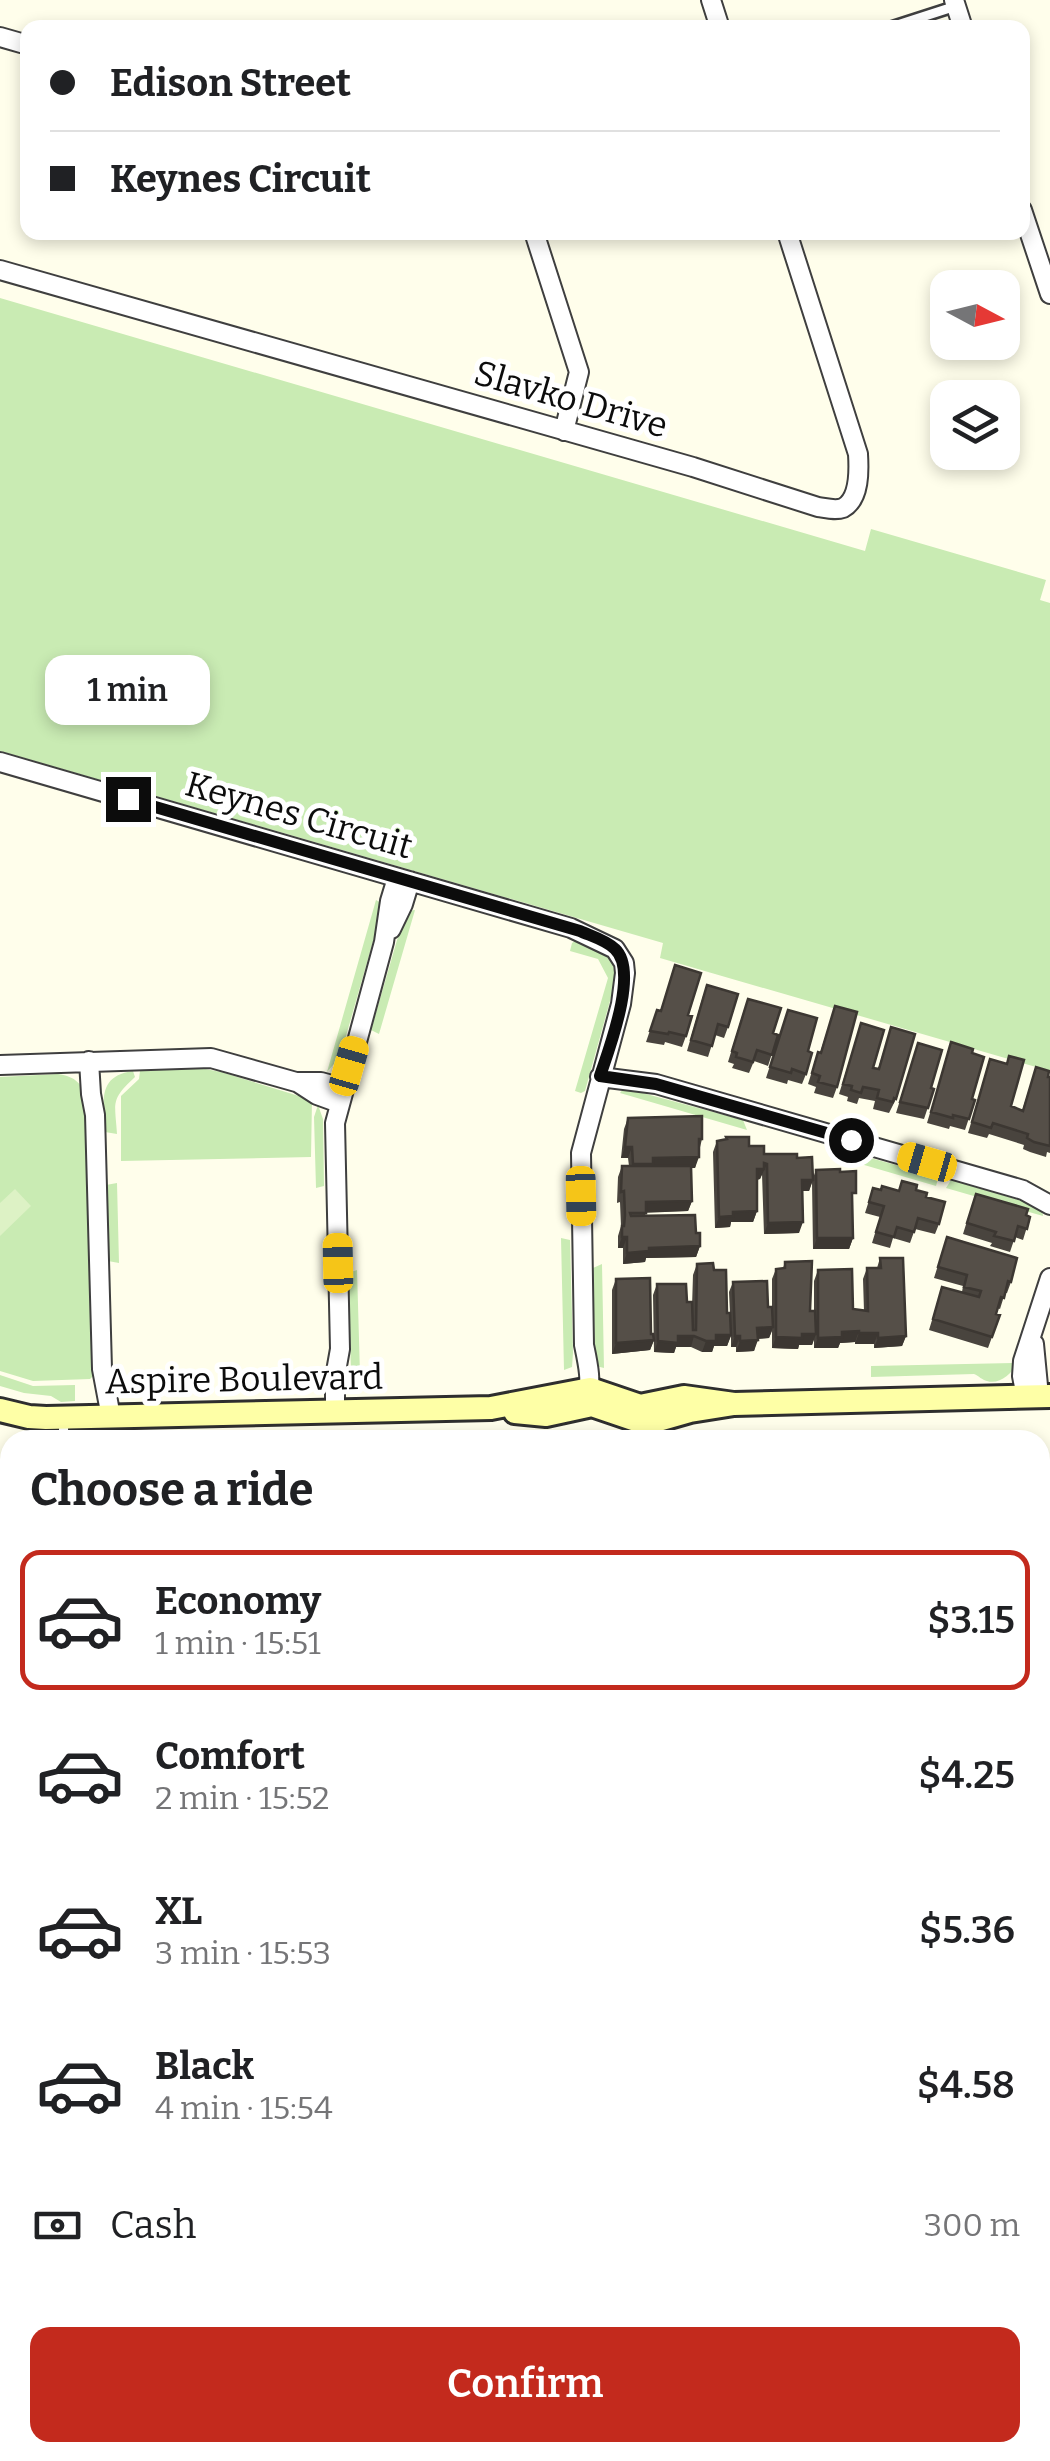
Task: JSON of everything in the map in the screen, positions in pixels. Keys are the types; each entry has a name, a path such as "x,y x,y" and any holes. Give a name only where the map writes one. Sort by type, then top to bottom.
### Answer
{"street":[{"path":"1030,234 1050,294"},
{"path":"537,240 579,372 564,431"},
{"name":"Slavko Drive","path":"0,270 839,510 853,497 858,454 790,240"},
{"name":"Keynes Circuit","path":"0,762 580,931 611,934 628,944 635,960 634,976 621,1004 581,1153 584,1345 578,1371 584,1395"},
{"path":"341,1412 346,1376 340,1349 334,1132 384,942 403,904 403,879"},
{"path":"0,1065 210,1058 296,1082 321,1082 341,1095"},
{"path":"95,1061 90,1094 96,1114 102,1417"},
{"path":"603,1068 1023,1190 1050,1204"},
{"path":"1023,1190 1050,1191"},
{"path":"1038,1396 1022,1376 1023,1360 1050,1278"},
{"name":"Aspire Boulevard","path":"0,1410 63,1429 102,1417 492,1408 546,1415 584,1395 599,1406 647,1426 726,1404 1038,1396"}],"lane":[{"path":"909,20 955,3"}],"green space":[{"path":"0,298 865,551 871,529 1046,580 1040,600 1050,603 1050,1071 660,958 663,943 0,751"},
{"path":"376,900 383,904 380,917 340,1057 327,1072"},
{"path":"415,910 379,1034 371,1030 404,916"},
{"path":"575,941 605,953 615,973 585,1091 581,1093 575,1091 608,978 598,959 570,951"},
{"path":"200,1068 312,1100 311,1157 121,1161 121,1096 139,1079 140,1071"},
{"path":"133,1071 135,1077 116,1102 117,1134 105,1132 108,1085 121,1074"},
{"path":"58,1074 77,1082 87,1101 93,1376 33,1381 0,1371 0,1077"},
{"path":"624,1088 743,1120 747,1130 620,1093"},
{"path":"318,1105 323,1119 324,1186 316,1188 314,1117"},
{"path":"856,1154 936,1176 936,1186 854,1162"},
{"path":"951,1180 1032,1204 1042,1209 1043,1216 946,1188"},
{"path":"117,1183 119,1263 108,1261 106,1185"},
{"path":"15,1189 31,1206 0,1236 0,1203"},
{"path":"561,1238 570,1240 573,1353 572,1367 564,1370"},
{"path":"602,1264 604,1368 596,1366 595,1359 593,1268"},
{"path":"357,1270 360,1374 351,1372 348,1273"},
{"path":"1017,1364 1004,1378 991,1382 974,1374 871,1377 871,1366"},
{"path":"0,1375 33,1386 75,1385 75,1401 61,1402 51,1396 0,1386"}],"building":[{"path":"675,965 701,973 686,1036 650,1031 657,1010 661,1011"},
{"path":"707,985 738,994 728,1027 718,1024 712,1046 691,1040"},
{"path":"748,999 781,1008 773,1033 778,1035 772,1055 757,1050 753,1062 736,1057 737,1053 732,1051"},
{"path":"835,1006 857,1012 837,1087 818,1082 820,1076 812,1073"},
{"path":"788,1010 817,1018 806,1074 770,1067"},
{"path":"861,1023 884,1030 873,1068 879,1069 891,1027 915,1034 893,1102 877,1098 879,1090 863,1087 861,1093 843,1084"},
{"path":"951,1042 984,1057 969,1119 931,1112"},
{"path":"918,1043 942,1050 928,1108 900,1102"},
{"path":"1009,1056 1024,1060 1011,1106 1023,1111 1036,1067 1049,1071 1050,1146 993,1123 991,1128 972,1122 990,1059 1007,1064"},
{"path":"702,1116 699,1157 653,1158 653,1164 633,1164 632,1147 625,1147 628,1118"},
{"path":"749,1137 749,1146 764,1146 764,1154 812,1157 813,1180 802,1180 803,1222 768,1223 764,1163 764,1169 757,1169 757,1211 719,1217 717,1141"},
{"path":"622,1166 691,1166 692,1201 646,1202 646,1213 630,1213 695,1215 700,1246 627,1253 627,1237 622,1237"},
{"path":"816,1170 856,1171 856,1193 852,1193 853,1238 817,1238"},
{"path":"902,1181 917,1185 916,1190 927,1193 926,1197 945,1202 939,1224 918,1218 914,1232 897,1227 894,1237 876,1232 884,1206 869,1202 873,1188 881,1190 882,1186 899,1191"},
{"path":"976,1194 1028,1209 1027,1229 1018,1226 1014,1241 967,1223"},
{"path":"947,1237 1017,1258 1011,1282 1008,1281 1004,1298 1001,1297 992,1337 933,1319 942,1287 979,1297 981,1291 964,1287 967,1275 938,1267"},
{"path":"880,1258 903,1258 906,1336 878,1338 878,1333 859,1331 842,1332 842,1337 818,1338 818,1270 852,1269 853,1309 868,1311 867,1268 881,1268"},
{"path":"812,1261 810,1311 815,1311 816,1334 776,1337 776,1269 785,1268 785,1262"},
{"path":"713,1263 714,1270 726,1270 731,1335 716,1335 716,1341 678,1336 678,1343 658,1341 657,1284 686,1284 696,1330 697,1264"},
{"path":"650,1278 654,1340 616,1343 616,1279"},
{"path":"767,1281 773,1327 757,1328 758,1340 740,1341 740,1336 735,1336 733,1282"}],"route":[{"path":"128,799 580,931 615,948 624,964 621,1004 600,1076 656,1084 851,1140"}]}
